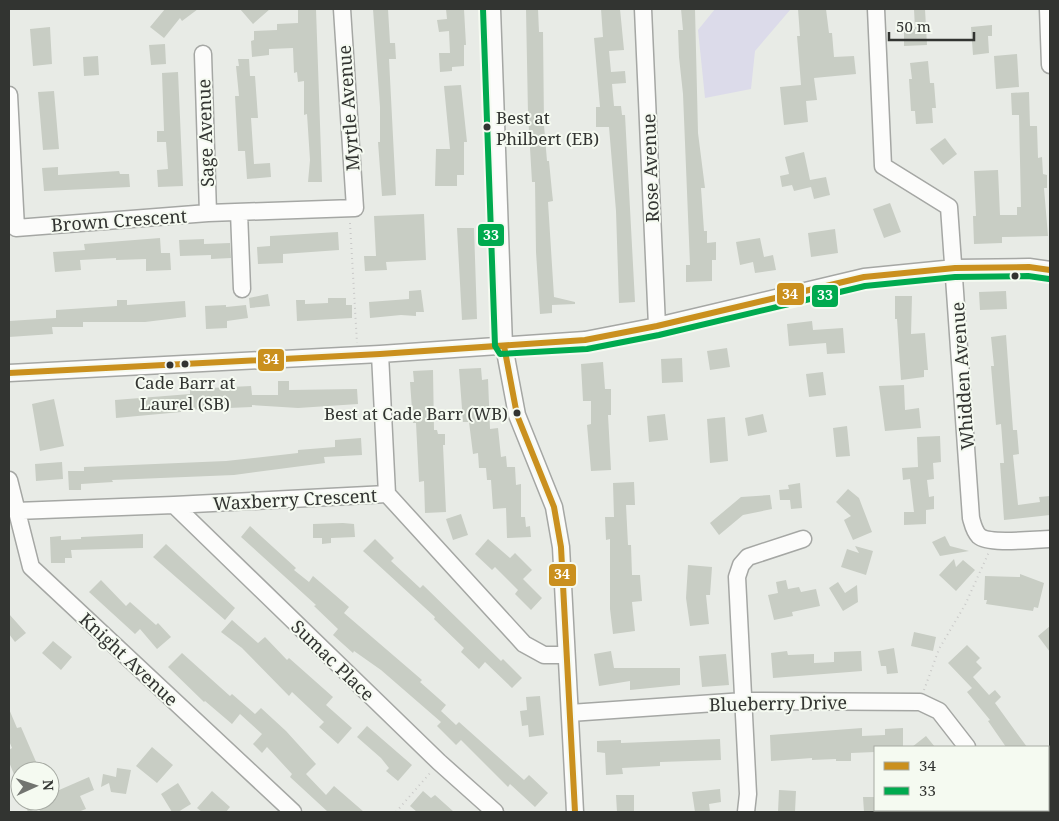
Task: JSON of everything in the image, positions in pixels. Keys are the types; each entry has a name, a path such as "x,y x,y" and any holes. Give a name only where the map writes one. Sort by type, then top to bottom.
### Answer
{"street":[{"name":"Myrtle Avenue","path":"342,9 352,208"},
{"path":"492,9 504,346 517,415 554,507 561,547 565,655 575,812"},
{"name":"Rose Avenue","path":"643,9 657,326"},
{"name":"Whidden Avenue","path":"876,9 883,166 949,207 955,268 971,518 975,530 981,538 993,540 1050,539"},
{"path":"1048,9 1050,65"},
{"name":"Sage Avenue","path":"203,54 208,213"},
{"name":"Brown Crescent","path":"9,95 16,228 208,213 352,208"},
{"path":"239,212 242,289"},
{"path":"9,373 380,354 585,340 657,326 864,277 955,268 1029,267 1050,270"},
{"path":"380,354 387,494"},
{"name":"Knight Avenue","path":"9,480 31,567 293,812"},
{"name":"Waxberry Crescent","path":"16,511 174,506 387,494 524,644 544,655 565,655"},
{"name":"Sumac Place","path":"174,506 439,762 495,812"},
{"path":"746,812 748,794 737,577 741,565 748,557 758,552 803,539"},
{"name":"Blueberry Drive","path":"570,713 744,701 920,702 939,711 966,746"}],"path":[{"path":"352,208 357,355"},
{"path":"920,702 939,649 965,605 985,564"},
{"path":"396,812 439,762"}],"shaded area":[{"path":"715,9 790,10 755,51 751,89 705,98 698,30"}],"building":[{"path":"165,9 198,9 182,21 180,18 164,38 150,27"},
{"path":"240,9 270,9 253,24"},
{"path":"298,9 316,9 322,182 308,182 310,160 307,114 304,115 304,81 298,82 297,72 294,73 293,48 269,49 269,55 252,57 251,41 254,40 254,31 277,30 277,24 298,23"},
{"path":"373,9 388,9 390,43 395,43 396,59 389,59 396,195 382,196 378,142 380,142 380,107"},
{"path":"446,9 464,9 466,45 464,45 464,66 452,67 452,71 440,72 439,53 450,53 449,31 439,32 437,20 447,19"},
{"path":"526,9 538,9 539,32 543,32 544,125 553,201 548,202 554,297 575,302 575,304 552,305 552,313 540,314 536,252 535,182 532,182 528,114"},
{"path":"601,9 620,9 624,50 609,51 611,72 625,71 626,83 612,84 614,106 621,106 622,115 625,115 635,302 619,303 616,211 609,127 596,127 596,107 600,107 594,38 603,37"},
{"path":"681,9 695,9 698,133 705,188 701,188 704,231 707,231 707,243 716,242 716,260 712,260 712,281 686,282 686,265 690,265 683,94 678,30 683,30"},
{"path":"798,9 826,9 829,33 832,33 834,57 854,56 856,74 814,78 817,100 806,101 808,122 784,125 780,87 801,85 797,36 800,36"},
{"path":"914,9 925,9 927,45 904,46 904,29 915,29"},
{"path":"992,25 992,36 988,36 989,53 973,55 971,27"},
{"path":"50,27 52,64 33,66 30,29"},
{"path":"165,44 166,64 151,65 149,45"},
{"path":"1017,54 1019,87 996,89 994,56"},
{"path":"98,56 99,75 84,76 83,57"},
{"path":"238,59 249,59 250,76 255,76 258,118 251,118 254,164 270,163 271,177 247,179 245,151 238,151 235,96 239,96 236,66 239,66"},
{"path":"928,61 930,83 934,83 936,108 932,108 933,123 916,124 915,111 911,111 909,79 912,79 910,63"},
{"path":"178,72 183,186 158,187 157,170 168,169 166,142 157,142 157,131 164,131 162,73"},
{"path":"461,85 467,142 464,142 464,175 457,175 457,186 435,186 436,149 450,149 444,86"},
{"path":"54,91 59,149 43,150 38,92"},
{"path":"1029,92 1030,126 1037,126 1038,158 1042,157 1043,174 1047,175 1047,188 1044,188 1048,236 1002,237 1002,243 974,244 973,216 976,216 974,171 998,170 1000,215 1017,215 1017,207 1021,207 1019,115 1012,115 1011,93"},
{"path":"945,138 957,154 943,165 930,149"},
{"path":"804,152 810,180 826,177 830,195 814,199 811,187 794,191 792,185 782,187 780,176 789,174 785,157"},
{"path":"58,167 58,175 119,171 120,174 129,174 130,187 44,191 42,168"},
{"path":"890,203 901,232 884,238 873,209"},
{"path":"424,214 426,260 386,262 387,270 365,271 364,256 376,256 374,216"},
{"path":"457,228 474,228 477,319 462,320"},
{"path":"835,229 838,253 811,257 808,233"},
{"path":"338,232 339,250 283,254 283,263 258,264 257,247 270,246 270,236"},
{"path":"160,238 161,253 170,253 171,270 146,271 146,259 116,260 116,258 80,260 81,270 55,272 53,252 85,250 84,244"},
{"path":"760,238 764,257 773,255 776,270 755,273 753,262 740,265 736,242"},
{"path":"204,239 204,244 230,243 231,258 211,259 211,255 180,256 179,240"},
{"path":"421,290 424,312 416,312 416,316 401,315 370,318 369,302 409,299 409,291"},
{"path":"1006,291 1007,309 980,310 979,292"},
{"path":"268,294 270,306 250,308 249,298"},
{"path":"895,296 912,296 911,334 925,333 928,370 924,370 924,377 901,380 897,319 895,319"},
{"path":"328,298 346,298 346,305 352,305 352,318 297,321 296,300 305,300 305,304 328,303"},
{"path":"117,300 127,300 127,305 185,301 186,317 145,322 83,322 83,327 52,327 53,334 9,337 9,321 56,318 56,310 117,306"},
{"path":"226,305 226,307 246,305 248,318 227,321 227,328 206,329 205,306"},
{"path":"812,321 813,330 843,328 845,353 827,354 826,343 789,346 787,324"},
{"path":"1006,335 1013,430 1017,430 1019,454 1013,455 1018,505 1040,502 1039,497 1050,496 1050,515 1004,520 1000,463 1004,463 1001,424 996,425 991,366 994,366 991,337"},
{"path":"727,348 730,367 710,370 707,351"},
{"path":"682,358 683,382 662,383 661,359"},
{"path":"603,362 605,389 611,389 611,415 608,415 611,470 591,471 587,425 591,424 591,401 583,401 581,364"},
{"path":"481,368 482,380 488,379 490,429 498,428 501,457 506,456 507,467 515,467 516,485 521,484 521,517 525,517 526,527 530,526 531,537 507,538 506,508 493,509 491,480 487,480 486,468 479,468 478,453 473,454 469,422 463,422 459,369"},
{"path":"433,370 434,430 437,430 438,434 445,434 445,445 443,445 446,512 425,513 424,481 419,482 416,423 413,423 410,382 414,382 413,371"},
{"path":"823,372 826,395 809,397 806,374"},
{"path":"278,381 289,381 289,390 357,389 358,404 298,408 252,405 252,407 181,410 181,412 116,418 115,400 190,394 190,389 251,386 252,395 278,395"},
{"path":"904,385 905,410 919,408 921,428 885,431 879,386"},
{"path":"54,399 64,446 40,451 32,404"},
{"path":"665,414 668,440 649,442 647,416"},
{"path":"763,414 767,432 748,436 745,418"},
{"path":"725,417 728,461 710,463 707,419"},
{"path":"847,426 850,456 836,457 833,428"},
{"path":"940,436 941,462 933,463 934,479 927,480 929,497 934,496 934,509 926,510 926,524 904,525 904,512 914,512 910,479 903,480 902,468 918,467 917,437"},
{"path":"361,438 362,455 324,457 325,463 234,475 112,480 113,482 81,484 81,490 69,490 68,471 84,471 84,467 226,461 298,453 298,450 335,447 335,440"},
{"path":"62,462 63,479 36,481 35,464"},
{"path":"634,482 635,505 626,505 628,545 631,545 632,575 640,575 642,601 632,602 635,631 613,634 610,609 610,539 606,540 605,517 614,517 613,483"},
{"path":"800,483 802,508 791,509 790,500 780,500 779,490 789,489 788,485"},
{"path":"848,489 859,498 872,532 853,540 844,520 851,516 836,502"},
{"path":"770,495 772,509 743,515 719,535 710,523 741,497"},
{"path":"461,514 468,535 453,540 446,519"},
{"path":"313,524 354,524 355,537 331,538 331,543 322,544 322,538 313,538"},
{"path":"250,526 296,568 294,570 309,582 313,576 349,607 344,613 422,680 420,682 446,705 441,711 456,725 459,722 524,780 529,775 548,793 535,807 510,784 508,787 461,740 456,745 437,726 441,722 381,670 354,651 353,653 333,635 338,629 314,606 316,605 241,537"},
{"path":"143,534 143,548 71,550 72,558 65,558 65,563 51,563 50,537 61,536 61,540 81,539 81,537"},
{"path":"945,536 950,546 969,551 940,556 932,542"},
{"path":"375,539 394,558 391,561 420,588 423,585 501,661 503,659 522,678 512,688 485,662 479,669 461,652 464,648 434,619 435,617 363,551"},
{"path":"488,539 510,558 515,553 532,570 523,579 542,598 531,610 515,594 518,590 495,567 492,570 475,554"},
{"path":"166,544 235,608 225,620 153,557"},
{"path":"855,546 873,551 866,575 841,567 847,549 859,553"},
{"path":"954,559 956,567 963,560 975,570 956,591 939,575"},
{"path":"688,565 712,567 710,595 706,595 709,624 690,626 686,598"},
{"path":"1020,574 1044,583 1038,608 1034,607 1033,611 986,604 987,600 984,600 985,576 1020,577"},
{"path":"101,580 126,606 130,602 156,625 158,623 171,637 157,649 140,629 135,634 89,592"},
{"path":"786,580 788,589 799,587 801,592 816,589 820,606 792,612 793,616 774,620 768,595 778,593 776,582"},
{"path":"838,582 845,593 857,585 858,602 843,611 829,588"},
{"path":"9,614 26,633 15,642 9,634"},
{"path":"232,620 258,643 265,637 287,660 289,658 333,697 326,705 352,728 338,744 319,727 324,722 292,692 289,696 242,648 221,632"},
{"path":"1050,626 1050,652 1038,636"},
{"path":"914,632 936,637 933,651 911,646"},
{"path":"53,641 72,657 61,670 42,653"},
{"path":"967,645 980,658 976,662 982,668 973,677 989,695 995,690 1001,697 995,703 1026,746 1005,746 988,721 990,720 967,692 972,688 948,663"},
{"path":"894,648 898,673 887,674 886,666 881,666 878,651"},
{"path":"611,651 614,668 680,668 680,685 630,690 630,681 599,686 594,654"},
{"path":"787,651 788,655 814,654 814,663 834,662 834,652 861,651 862,671 773,678 771,653"},
{"path":"182,653 230,696 232,694 255,714 261,708 286,731 316,764 306,774 326,795 334,786 364,812 328,812 290,777 292,774 267,747 262,753 253,744 262,734 240,714 232,724 204,702 168,667"},
{"path":"726,654 729,685 702,687 699,656"},
{"path":"540,696 544,735 529,737 528,725 522,726 520,711 527,710 526,697"},
{"path":"9,709 17,728 21,727 36,761 10,761 10,764 9,750 12,748 9,741"},
{"path":"367,726 412,765 398,781 386,771 389,768 381,758 357,737"},
{"path":"862,728 862,736 885,735 885,729 903,728 903,746 874,746 874,752 851,753 851,761 836,761 836,759 812,760 812,758 771,761 770,735"},
{"path":"926,736 934,746 913,746"},
{"path":"720,739 721,760 660,762 660,766 622,768 623,774 606,775 605,753 597,752 597,741 621,740 621,743"},
{"path":"152,747 173,765 157,783 136,766"},
{"path":"117,768 131,770 126,794 111,792 109,783 101,787 103,774 116,777"},
{"path":"89,777 94,790 80,796 86,809 78,812 40,812 60,811 60,790"},
{"path":"178,783 191,804 178,812 172,812 161,794"},
{"path":"720,789 721,802 709,804 710,812 695,812 692,792"},
{"path":"779,790 796,791 795,812 778,812"},
{"path":"212,791 230,807 226,812 202,812 197,808"},
{"path":"423,791 431,798 435,795 454,812 417,812 410,806"},
{"path":"616,795 634,795 634,812 617,812"},
{"path":"863,797 874,797 875,812 864,812"}],"transit line":[{"name":"33","path":"483,9 495,346 500,354 587,349 659,335 865,286 955,277 1028,276 1049,279"},
{"name":"34","path":"9,373 380,354 585,340 657,326 864,277 955,268 1029,267 1050,270"},
{"name":"34","path":"504,346 517,415 554,507 561,547 575,812"}],"place":[{"name":"Best at Philbert (EB)","path":"487,127"},
{"name":"Cade Barr at Laurel (SB)","path":"185,364"},
{"name":"Best at Cade Barr (WB)","path":"517,413"}]}
